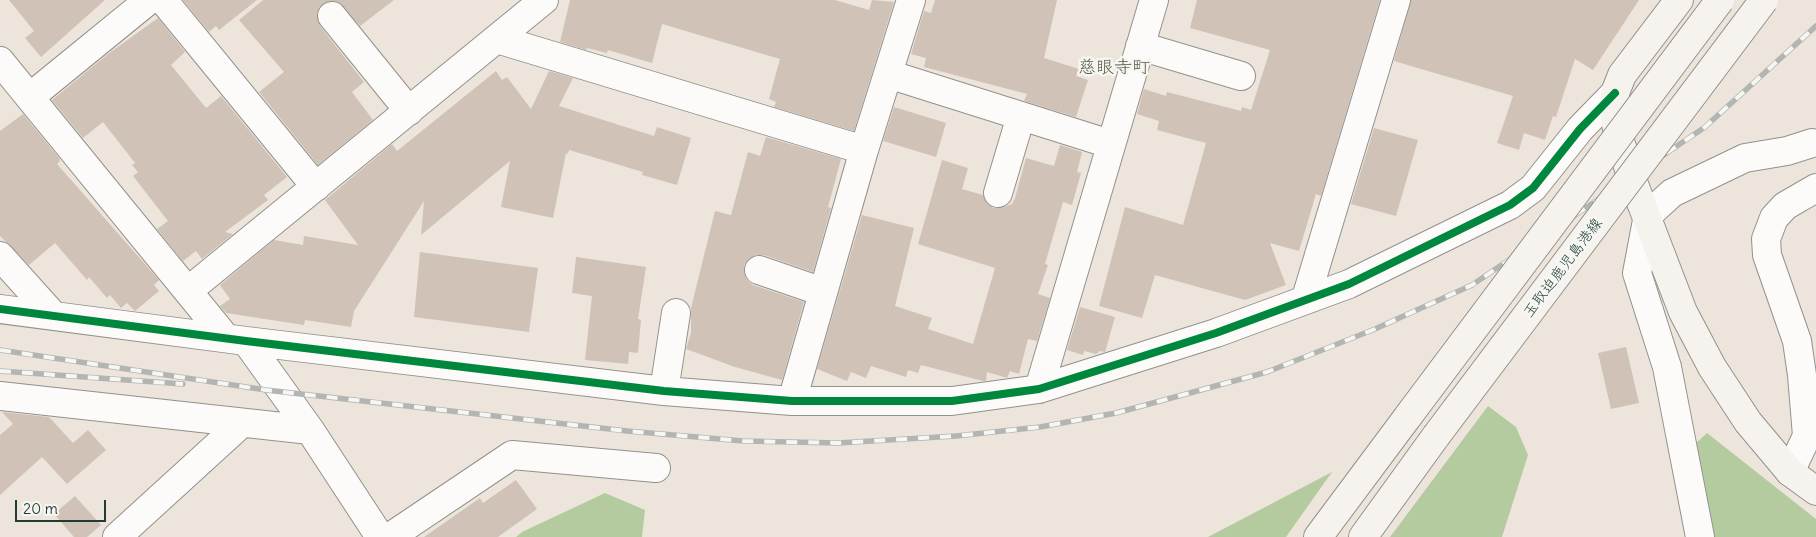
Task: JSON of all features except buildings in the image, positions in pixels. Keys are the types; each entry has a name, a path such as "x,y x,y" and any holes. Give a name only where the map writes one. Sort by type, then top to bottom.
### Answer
{"main road":[{"path":"1679,0 1622,75 1615,93 1616,120 1622,144 1632,179 1648,215 1684,312 1712,367 1748,422 1790,472 1816,492"},
{"path":"1318,537 1720,0"},
{"name":"玉取迫鹿児島港線","path":"1363,537 1436,436 1764,0"}],"street":[{"path":"30,98 149,0"},
{"path":"163,0 316,187"},
{"path":"189,290 544,0"},
{"path":"792,401 864,150 911,0"},
{"path":"1039,389 1154,0"},
{"path":"1306,298 1396,0"},
{"path":"332,16 409,110"},
{"path":"497,38 864,150"},
{"path":"1140,46 1240,76"},
{"path":"0,61 189,290 236,339 310,430 380,537"},
{"path":"888,74 1110,144"},
{"path":"0,309 664,391 792,401 952,401 1039,389 1216,333 1306,298 1349,284 1522,197 1533,188 1580,129 1615,93"},
{"path":"998,193 1021,116"},
{"path":"1700,537 1667,367 1637,273 1648,215 1672,193 1745,158 1787,151 1812,143"},
{"path":"1790,472 1807,436 1802,375 1797,341 1767,255 1766,239 1774,218 1785,206 1816,188"},
{"path":"0,256 53,315"},
{"path":"759,270 823,292"},
{"path":"664,391 676,313"},
{"path":"2,398 310,430"},
{"path":"117,537 242,423"},
{"path":"390,537 512,455 656,468"}],"green space":[{"path":"1488,406 1516,427 1528,455 1502,537 1390,537"},
{"path":"1707,433 1816,519 1816,537 1712,537 1695,444"},
{"path":"1332,472 1286,537 1208,537"},
{"path":"605,493 645,510 642,537 516,537 522,532"}],"railway":[{"path":"0,350 266,390 627,431 743,441 838,443 956,436 1040,427 1116,413 1267,372 1375,329 1472,285 1705,127 1816,26"},
{"path":"0,371 183,384"}],"cycle path":[{"path":"0,309 246,341 664,391 792,401 952,401 1039,389 1216,333 1349,284 1510,205 1533,188 1580,129 1615,93"}],"district":[{"name":"慈眼寺町","path":"1114,68"}]}
